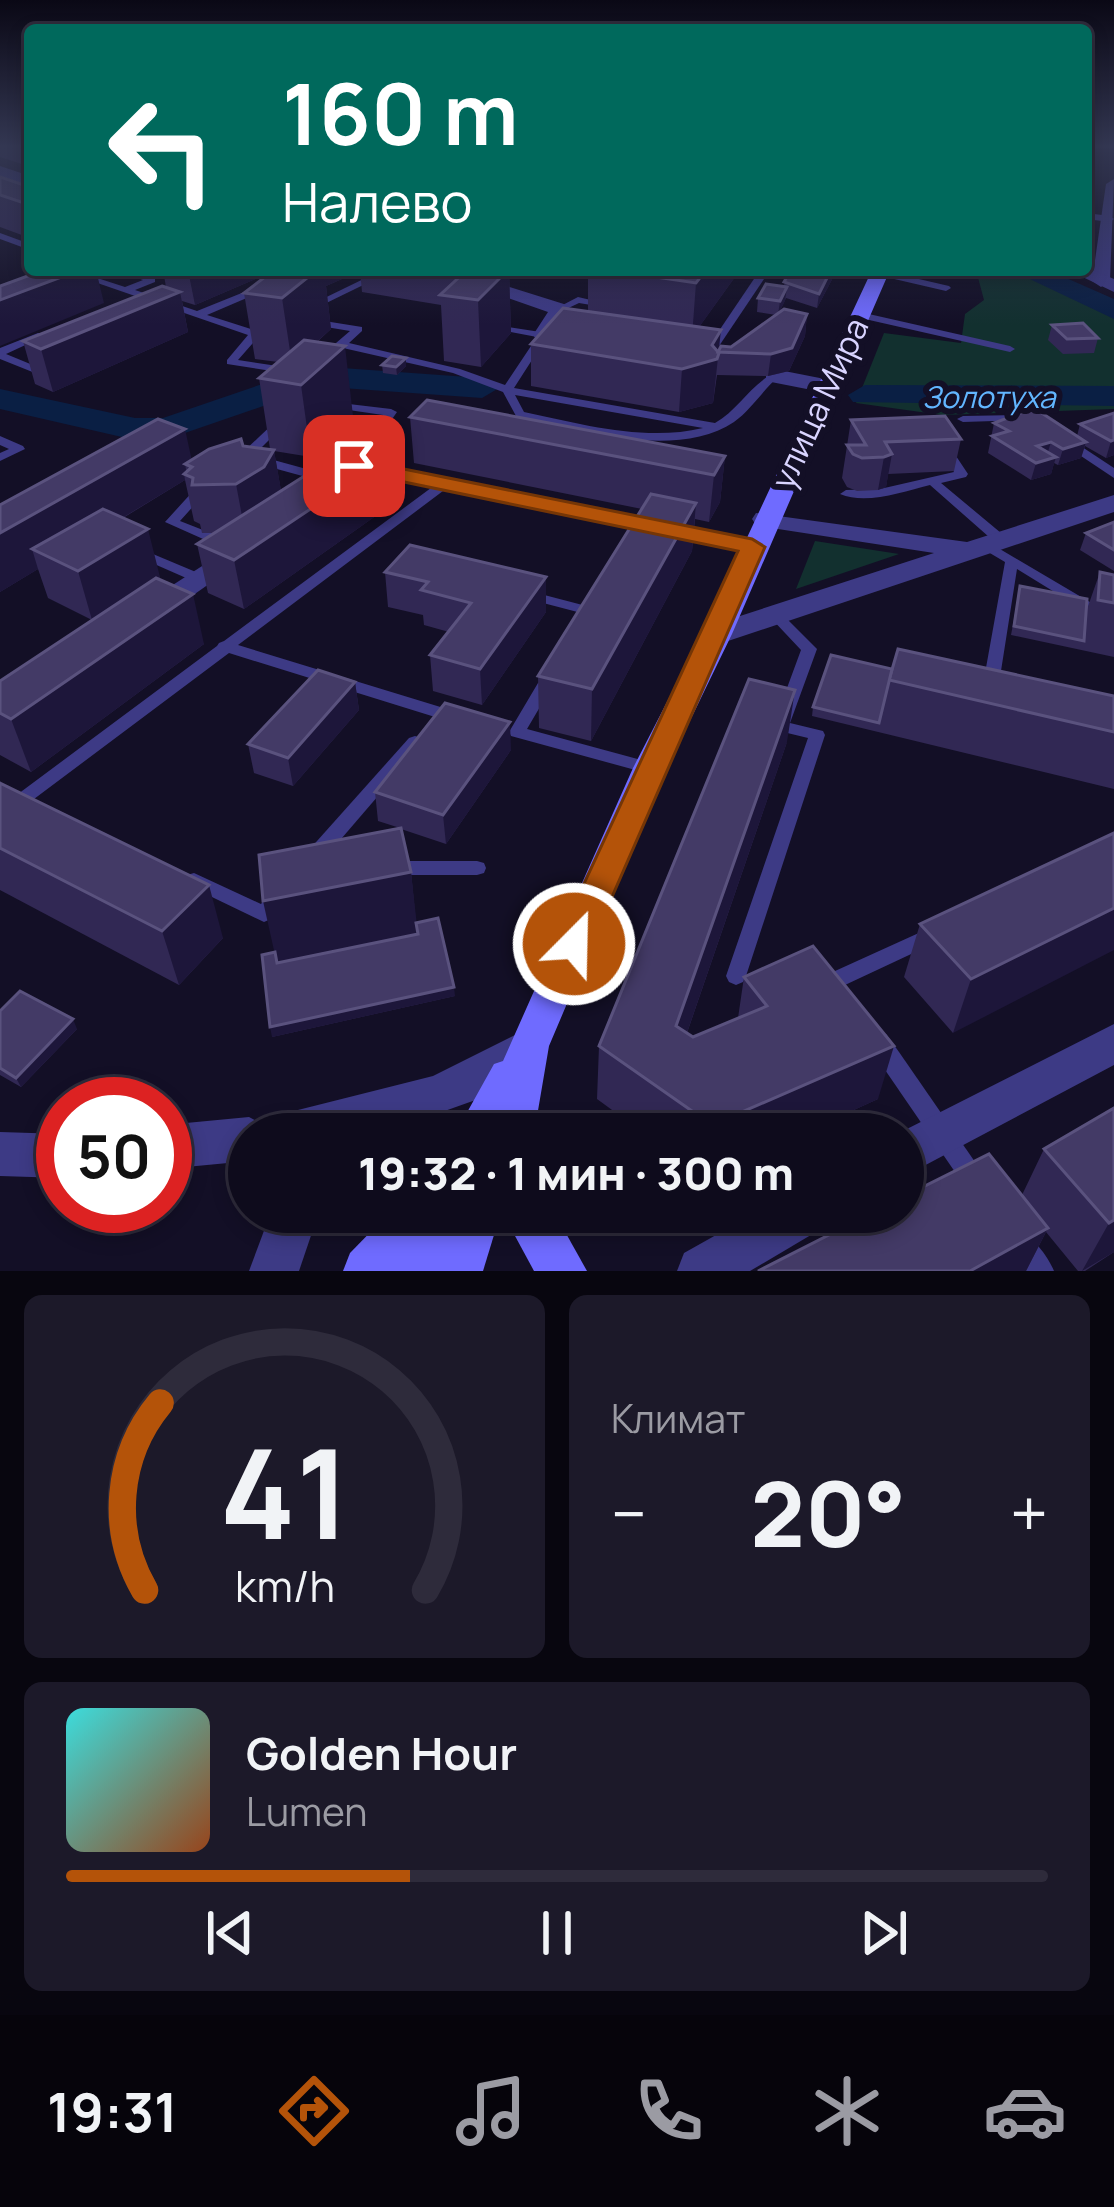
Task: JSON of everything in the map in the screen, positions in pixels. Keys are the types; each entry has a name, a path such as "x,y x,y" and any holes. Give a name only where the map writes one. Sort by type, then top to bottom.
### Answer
{"main road":[{"name":"улица Мира","path":"506,1113 528,1046 650,768 717,634 752,547 878,276"},
{"path":"368,1271 403,1233"},
{"path":"418,1271 433,1233"},
{"path":"458,1271 470,1233"},
{"path":"539,1233 562,1271"}],"street":[{"path":"1109,276 1111,206"},
{"path":"3,309 92,276"},
{"path":"455,276 569,305 543,335"},
{"path":"543,335 589,342"},
{"path":"693,358 731,366"},
{"path":"774,376 827,386"},
{"path":"296,508 344,473"},
{"path":"717,634 993,550 1110,508"},
{"path":"765,519 993,550"},
{"path":"126,629 250,542"},
{"path":"924,1142 1114,1043"},
{"path":"385,1113 469,1084 528,1046"},
{"path":"192,1144 228,1141"},
{"path":"2,1161 36,1158"},
{"path":"274,1271 288,1233"},
{"path":"702,1271 768,1233"}],"lane":[{"path":"1092,217 1110,219"},
{"path":"108,276 125,291 256,334"},
{"path":"125,291 152,280 128,276"},
{"path":"284,318 256,334 231,362 307,374 358,328 300,310 376,276"},
{"path":"693,358 760,276"},
{"path":"896,276 946,288"},
{"path":"197,315 259,288 278,293"},
{"path":"569,305 589,288"},
{"path":"507,390 543,335 478,324 510,293"},
{"path":"119,304 139,296"},
{"path":"569,305 621,307"},
{"path":"163,319 184,310"},
{"path":"860,314 1010,349"},
{"path":"0,354 60,328"},
{"path":"341,344 507,390 711,426"},
{"path":"426,364 441,350"},
{"path":"0,354 40,372 60,363"},
{"path":"507,390 520,414 638,438 690,434 732,420 758,385 774,376"},
{"path":"324,404 391,412 344,473"},
{"path":"245,457 287,415"},
{"path":"963,418 1028,418 1045,428"},
{"path":"1079,432 1062,438 1114,474"},
{"path":"0,440 19,449 0,458"},
{"path":"846,494 880,493 962,474 940,443"},
{"path":"228,459 245,457 446,483 752,547"},
{"path":"194,479 190,483 200,493 197,500 172,522 250,542"},
{"path":"932,481 993,550 1100,614 1114,616"},
{"path":"24,798 446,483"},
{"path":"630,542 640,524"},
{"path":"126,546 198,578"},
{"path":"965,698 987,708 993,550"},
{"path":"504,590 590,610"},
{"path":"578,631 600,593"},
{"path":"736,976 817,735 781,726 809,649 776,616"},
{"path":"224,646 451,716 304,868 325,868"},
{"path":"553,671 508,730 650,768"},
{"path":"0,786 44,807"},
{"path":"369,868 477,868"},
{"path":"184,875 264,914 290,884"},
{"path":"846,1000 821,985 952,925"},
{"path":"860,1018 919,1091 920,1113"},
{"path":"924,1146 985,1195"},
{"path":"1013,1233 1041,1271"}],"green space":[{"path":"978,276 1059,276 1114,301 1114,409 942,415 856,403 884,333 961,343 965,314 984,300"},
{"path":"815,541 899,554 796,589"}],"building":[{"path":"28,276 64,276 0,300 0,286"},
{"path":"266,276 310,276 282,298 244,293"},
{"path":"461,276 502,276 478,300 440,295"},
{"path":"649,276 701,276 696,283"},
{"path":"788,276 828,276 819,294 784,282"},
{"path":"766,284 787,287 780,301 758,298"},
{"path":"162,286 180,292 41,349 23,341"},
{"path":"563,308 721,330 712,345 719,353 717,359 682,369 531,344"},
{"path":"784,309 807,314 792,348 771,354 718,352 721,346 731,347"},
{"path":"1083,323 1098,338 1067,339 1052,325"},
{"path":"304,340 345,346 301,385 259,378"},
{"path":"392,356 406,358 396,367 382,365"},
{"path":"427,400 725,456 714,475 410,417"},
{"path":"1034,408 1086,442 1063,449 1051,442 1037,446 1056,457 1036,463 992,436 1009,431 994,423"},
{"path":"1114,413 1111,441 1080,424"},
{"path":"945,416 961,439 885,442 892,454 884,457 862,458 847,445 866,445 851,420"},
{"path":"158,419 185,429 0,533 0,505"},
{"path":"241,439 243,446 274,450 264,467 236,484 192,485 193,478 184,474 192,467 185,464 209,449"},
{"path":"355,444 390,456 234,560 197,544"},
{"path":"651,494 696,503 592,689 538,676"},
{"path":"103,509 148,529 78,571 32,549"},
{"path":"1114,522 1114,550 1086,533"},
{"path":"410,545 546,577 480,669 430,655 471,603 421,590 428,582 385,572"},
{"path":"1100,572 1114,575 1114,603 1098,600"},
{"path":"156,578 193,594 11,719 0,713 0,681"},
{"path":"1020,586 1087,599 1084,641 1014,626"},
{"path":"898,649 1114,696 1114,732 889,680"},
{"path":"831,655 892,669 879,723 813,707"},
{"path":"318,670 355,682 288,758 248,744"},
{"path":"749,679 795,690 676,1026 693,1037 767,1006 744,977 813,946 894,1046 740,1113 695,1113 599,1046"},
{"path":"445,703 510,722 443,815 375,792"},
{"path":"0,783 209,885 162,931 0,848"},
{"path":"401,828 411,872 263,901 259,855"},
{"path":"1114,833 1114,908 971,979 920,924"},
{"path":"438,918 454,987 270,1027 262,955 275,952 277,963 418,934 416,923"},
{"path":"20,991 73,1019 16,1078 0,1068 0,1011"},
{"path":"1114,1108 1114,1220 1109,1223 1044,1149"},
{"path":"989,1154 1048,1228 970,1271 758,1271 833,1233 924,1233 924,1186"}],"waterway":[{"name":"Золотуха","path":"1038,276 1114,310"},
{"name":"Золотуха","path":"0,399 135,429 167,428 289,386 342,378 482,388"},
{"name":"Золотуха","path":"865,395 1114,396"}],"route":[{"path":"354,466 752,547 717,634 650,768 574,944"}]}
